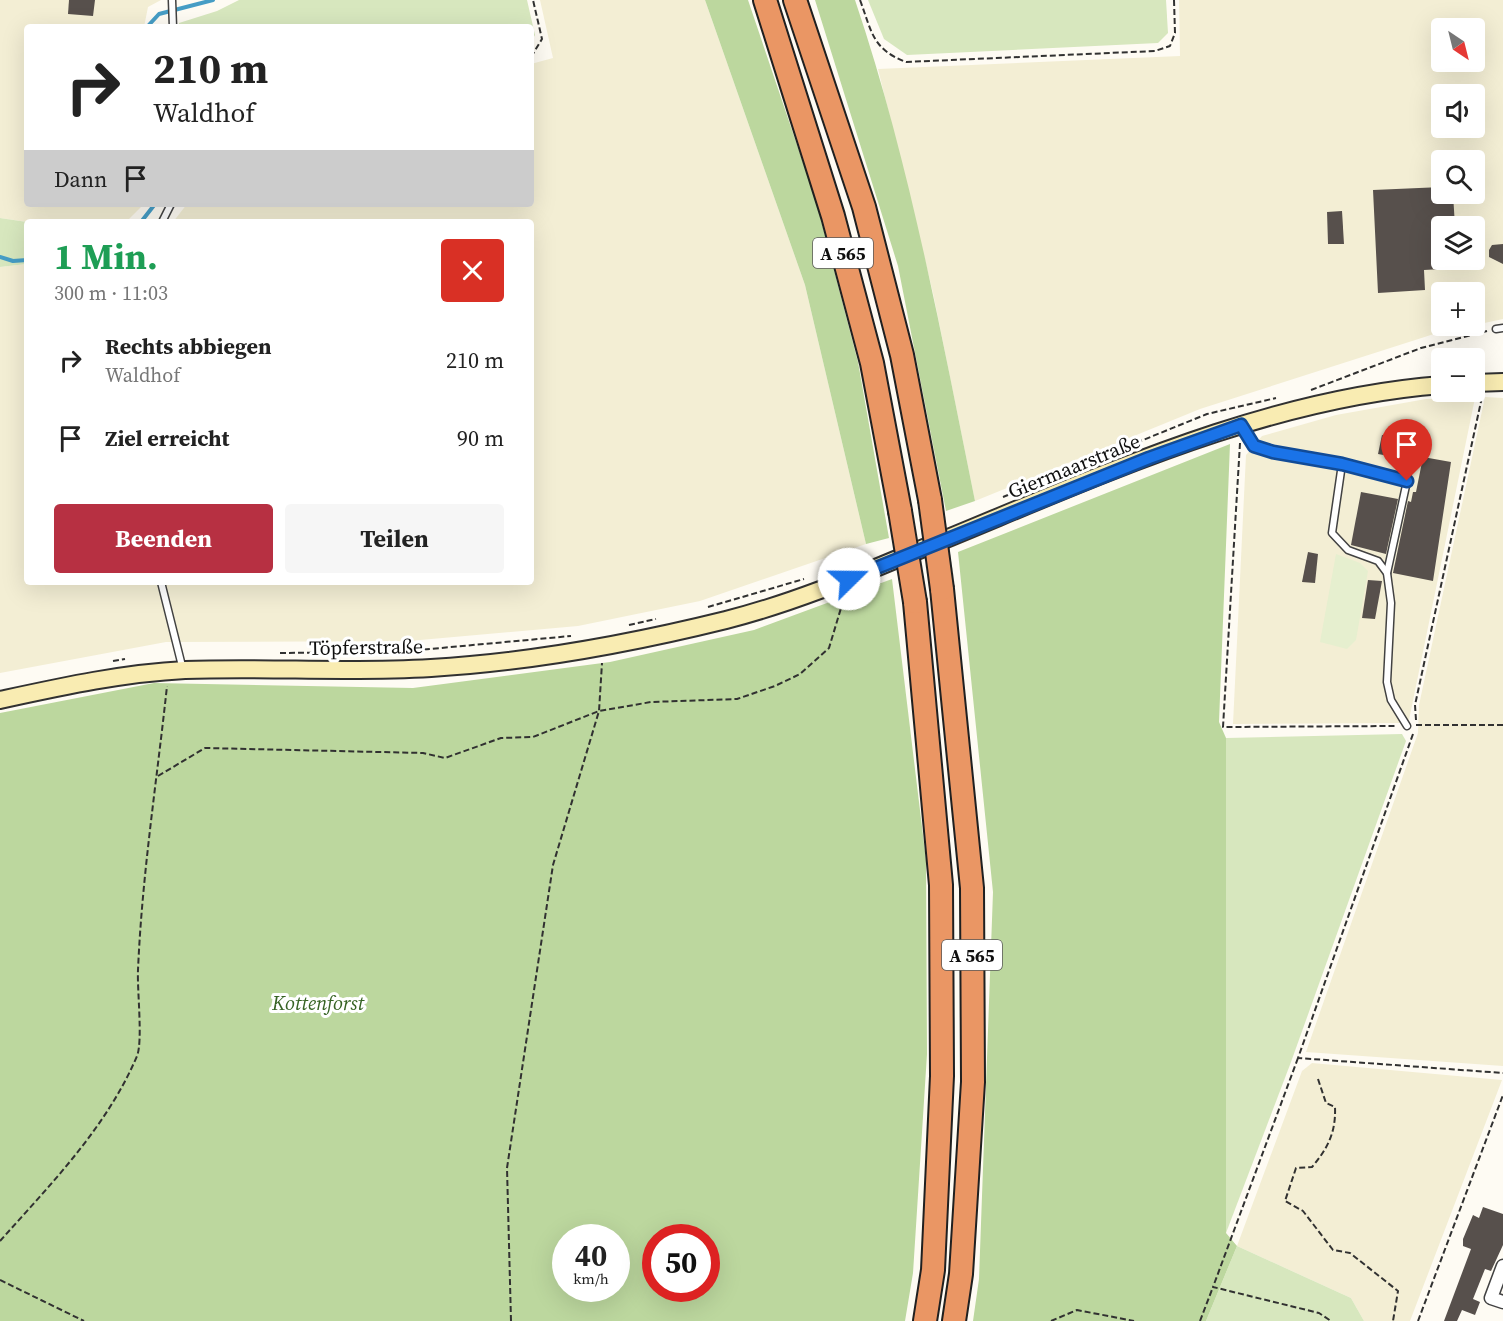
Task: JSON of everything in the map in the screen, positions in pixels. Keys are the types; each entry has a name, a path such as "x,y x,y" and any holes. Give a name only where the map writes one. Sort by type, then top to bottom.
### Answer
{"highway":[{"name":"A 565","path":"765,0 836,227 872,363 915,602 941,885 942,1076 933,1270 925,1321"},
{"name":"A 565","path":"795,0 864,207 902,355 930,500 942,589 972,888 973,1082 961,1274 954,1321"}],"main road":[{"path":"1485,383 1503,382"},
{"name":"Giermaarstraße","path":"731,619 842,581 1149,458 1241,425 1326,401 1431,387"},
{"name":"Töpferstraße","path":"0,700 177,665 428,668 550,657 731,619"}],"street":[{"path":"1503,1266 1491,1298 1503,1302"}],"lane":[{"path":"172,0 173,24"},
{"path":"1241,425 1254,446 1273,452 1342,464 1407,481 1387,573 1391,603 1387,682 1391,700 1407,726"},
{"path":"1342,464 1332,533 1348,550 1378,561 1387,573"},
{"path":"162,585 177,665"}],"path":[{"path":"533,0 542,39 534,52"},
{"path":"860,0 875,39 886,55 906,62 1155,51 1170,46 1175,33 1174,0"},
{"path":"1309,390 1421,348 1499,329"},
{"path":"996,501 1207,414 1277,398"},
{"path":"1200,1321 1298,1058 1416,726 1415,705 1476,402"},
{"path":"1241,425 1223,727 1503,725"},
{"path":"707,608 808,577"},
{"path":"158,776 205,748 423,753 445,758 501,738 533,738 599,711 651,702 737,699 775,686 800,674 829,648 846,593 842,581"},
{"path":"628,625 662,618"},
{"path":"277,653 397,652 581,635"},
{"path":"511,1321 507,1168 553,865 599,711 603,647"},
{"path":"0,1241 53,1182 108,1110 138,1053 140,938 158,776 177,665"},
{"path":"1298,1058 1503,1073"},
{"path":"1318,1079 1326,1103 1335,1107 1333,1135 1325,1151 1312,1167 1296,1168 1285,1201 1303,1211 1333,1250 1350,1253 1398,1291 1393,1321"},
{"path":"1418,1321 1503,1095"},
{"path":"0,1280 84,1321"},
{"path":"1213,1287 1319,1313 1331,1321"},
{"path":"1051,1321 1077,1310 1134,1321"}],"shaded area":[{"path":"0,0 161,0 148,7 145,24 24,24 24,207 141,207 129,219 24,219 24,222 0,218"},
{"path":"540,0 705,0 805,285 866,544 700,601 578,626 409,641 166,642 0,673 0,267 24,264 24,585 534,585 534,219 175,219 185,207 534,207 534,63 553,58"},
{"path":"1179,0 1503,0 1503,319 1485,323 1485,282 1431,282 1431,335 1200,409 975,501 933,293 878,69 1180,56"},
{"path":"1485,397 1503,398 1503,1066 1306,1052 1418,733 1419,705"},
{"path":"1431,399 1431,402 1474,402 1409,720 1401,723 1233,724 1246,455 1262,436 1336,415"},
{"path":"1312,1063 1502,1080 1410,1321 1364,1321 1351,1298 1237,1246 1302,1071"}],"green space":[{"path":"239,0 527,0 532,24 179,24 217,11"},
{"path":"705,0 748,0 816,201 858,362 889,538 866,544 805,285"},
{"path":"815,0 855,0 892,123 923,249 975,501 946,511 898,266"},
{"path":"868,0 1166,0 1168,33 1158,43 907,55 884,39"},
{"path":"0,218 24,222 24,264 0,267"},
{"path":"1230,444 1219,722 1226,738 1226,1233 1237,1246 1206,1321 973,1321 979,1279 993,892 958,552"},
{"path":"1336,554 1360,563 1368,571 1356,640 1347,649 1320,642"},
{"name":"Kottenforst","path":"892,579 926,860 927,1054 913,1273 905,1321 0,1321 0,713 154,683 413,688 610,662 754,630"},
{"path":"1402,734 1406,741 1291,1062 1226,1233 1226,738"},
{"path":"1237,1246 1351,1298 1364,1321 1206,1321"}],"building":[{"path":"69,0 95,0 93,16 68,14"},
{"path":"1431,187 1431,204 1454,204 1454,216 1431,216 1431,270 1424,270 1425,290 1378,293 1373,190"},
{"path":"1342,211 1344,244 1328,244 1327,212"},
{"path":"1503,244 1503,264 1489,257 1489,250 1492,245"},
{"path":"1382,435 1426,442 1423,457 1451,462 1433,581 1393,573 1408,501 1411,502 1413,492 1416,492 1422,462 1378,454"},
{"path":"1361,492 1398,499 1386,554 1351,545"},
{"path":"1308,552 1318,554 1315,583 1302,582"},
{"path":"1368,580 1382,581 1375,619 1362,618"},
{"path":"1483,1207 1503,1214 1503,1245 1491,1271 1485,1269 1473,1299 1480,1302 1475,1315 1462,1310 1457,1321 1444,1321 1471,1249 1463,1246 1463,1239 1473,1215 1479,1218"}],"waterway":[{"path":"150,24 159,14 213,0"},
{"path":"143,219 153,207"},
{"path":"0,257 13,261 24,260"}],"route":[{"path":"849,579 1149,458 1241,425 1254,446 1273,452 1342,464 1365,472 1407,481"}]}
